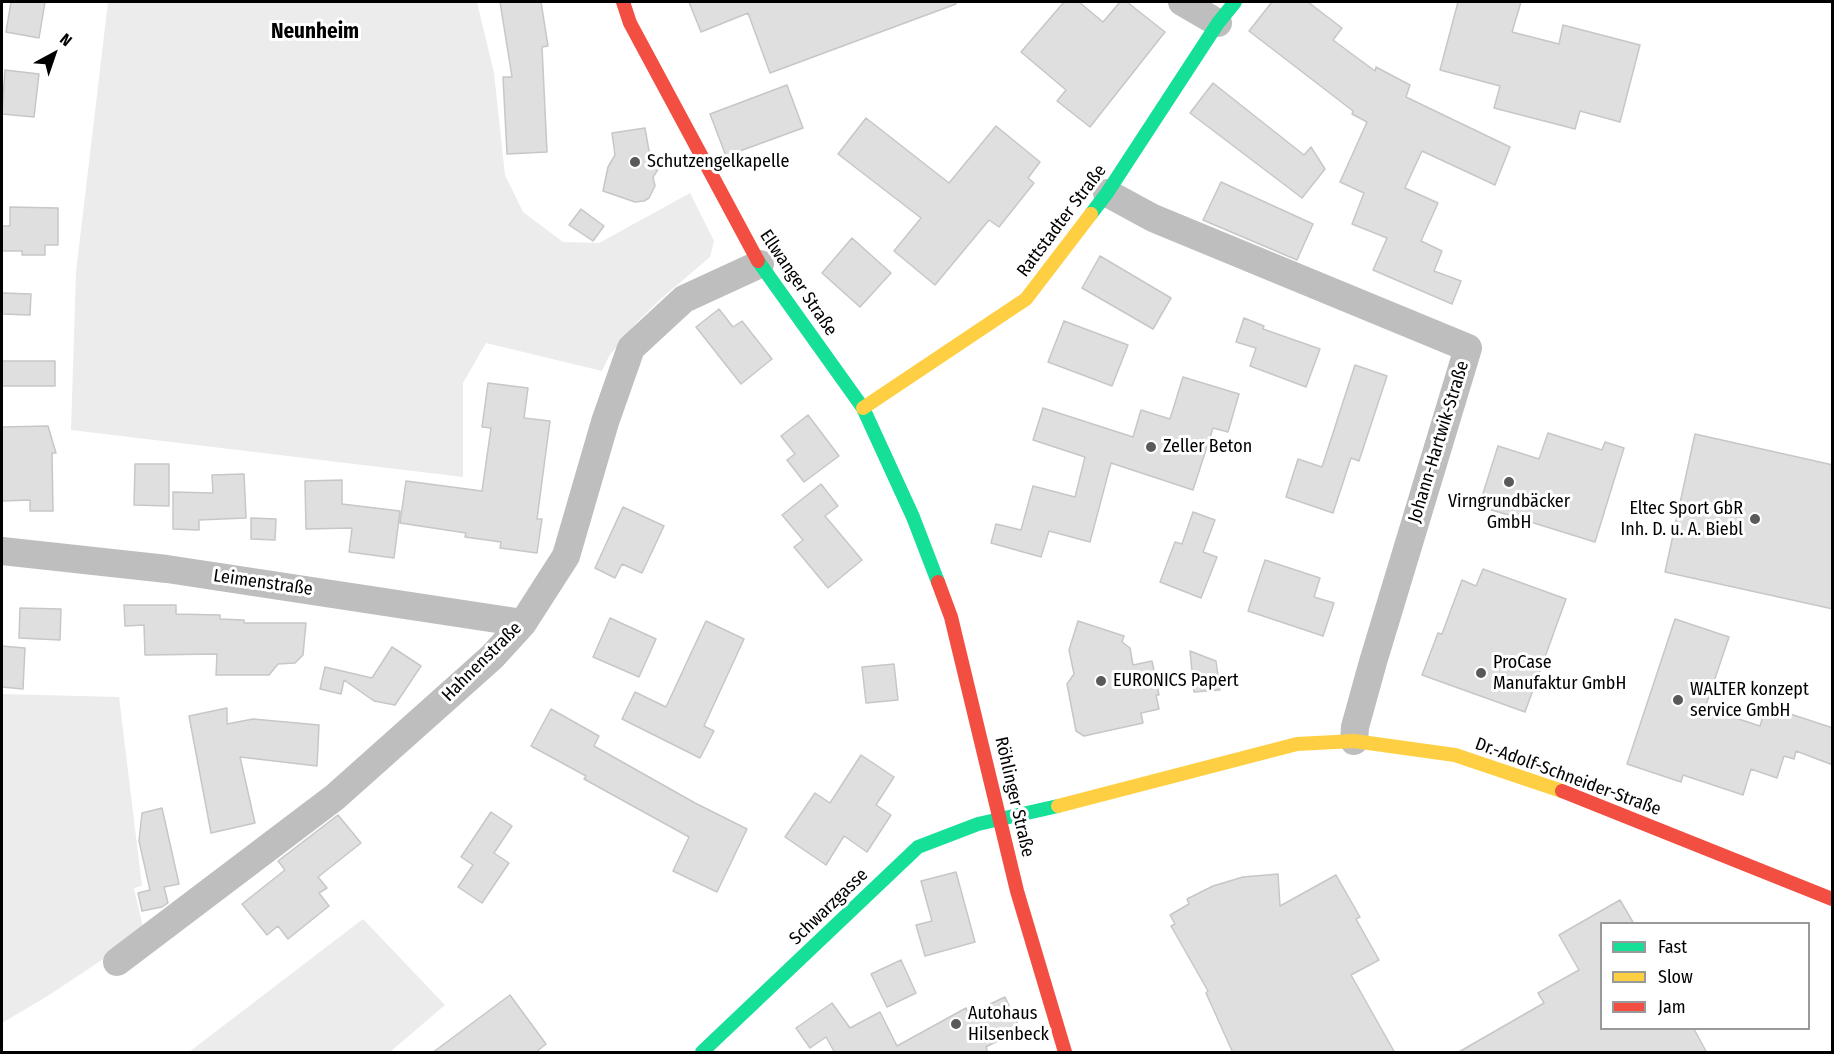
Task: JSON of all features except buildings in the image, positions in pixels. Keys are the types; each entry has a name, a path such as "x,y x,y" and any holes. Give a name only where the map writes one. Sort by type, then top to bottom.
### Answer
{"street":[{"name":"Ellwanger Straße","path":"623,2 630,23 760,264 863,408 927,551"},
{"path":"1182,2 1227,12"},
{"name":"Rattstadter Straße","path":"863,408 1026,299 1107,193 1227,12"},
{"name":"Johann-Hartwik-Straße","path":"1107,193 1153,218 1468,348 1373,662 1355,727 1354,741"},
{"name":"Hahnenstraße","path":"117,962 334,797 484,665 523,623 566,555 605,422 632,348 684,299 760,264"},
{"name":"Leimenstraße","path":"2,551 167,569 523,623"},
{"name":"Röhlinger Straße","path":"927,551 951,617 1017,891 1065,1053"},
{"name":"Dr.-Adolf-Schneider-Straße","path":"1000,819 1067,804 1297,744 1354,741 1455,754 1560,790 1833,899"},
{"name":"Schwarzgasse","path":"702,1053 918,847 978,824 1000,819"}],"shaded area":[{"path":"108,2 477,2 494,73 505,175 523,212 563,242 599,243 690,193 714,241 710,257 638,321 609,356 602,371 486,343 463,383 463,477 71,430 76,272"},
{"path":"2,694 119,697 142,886 134,888 144,932 46,997 2,1023"},
{"path":"363,919 445,1005 390,1052 189,1052"}],"traffic: fast":[{"path":"1091,214 1218,23 1235,2"},
{"path":"758,261 863,408 913,517 938,582"},
{"path":"702,1052 918,847 978,824 1058,806"}],"traffic: slow":[{"path":"863,408 1026,299 1091,214"},
{"path":"1058,806 1297,744 1354,741 1455,755 1562,791"}],"traffic: jam":[{"path":"623,2 630,23 758,261"},
{"path":"938,582 951,617 1017,891 1065,1052"},
{"path":"1562,791 1832,899"}],"place":[{"name":"Schutzengelkapelle","path":"635,162"},
{"name":"Zeller Beton","path":"1151,447"},
{"name":"Virngrundbäcker GmbH","path":"1509,482"},
{"name":"Eltec Sport GbR Inh. D. u. A. Biebl","path":"1755,519"},
{"name":"ProCase Manufaktur GmbH","path":"1481,673"},
{"name":"EURONICS Papert","path":"1101,681"},
{"name":"WALTER konzept service GmbH","path":"1678,700"},
{"name":"Autohaus Hilsenbeck","path":"956,1024"}],"district":[{"name":"Neunheim","path":"315,32"}]}
